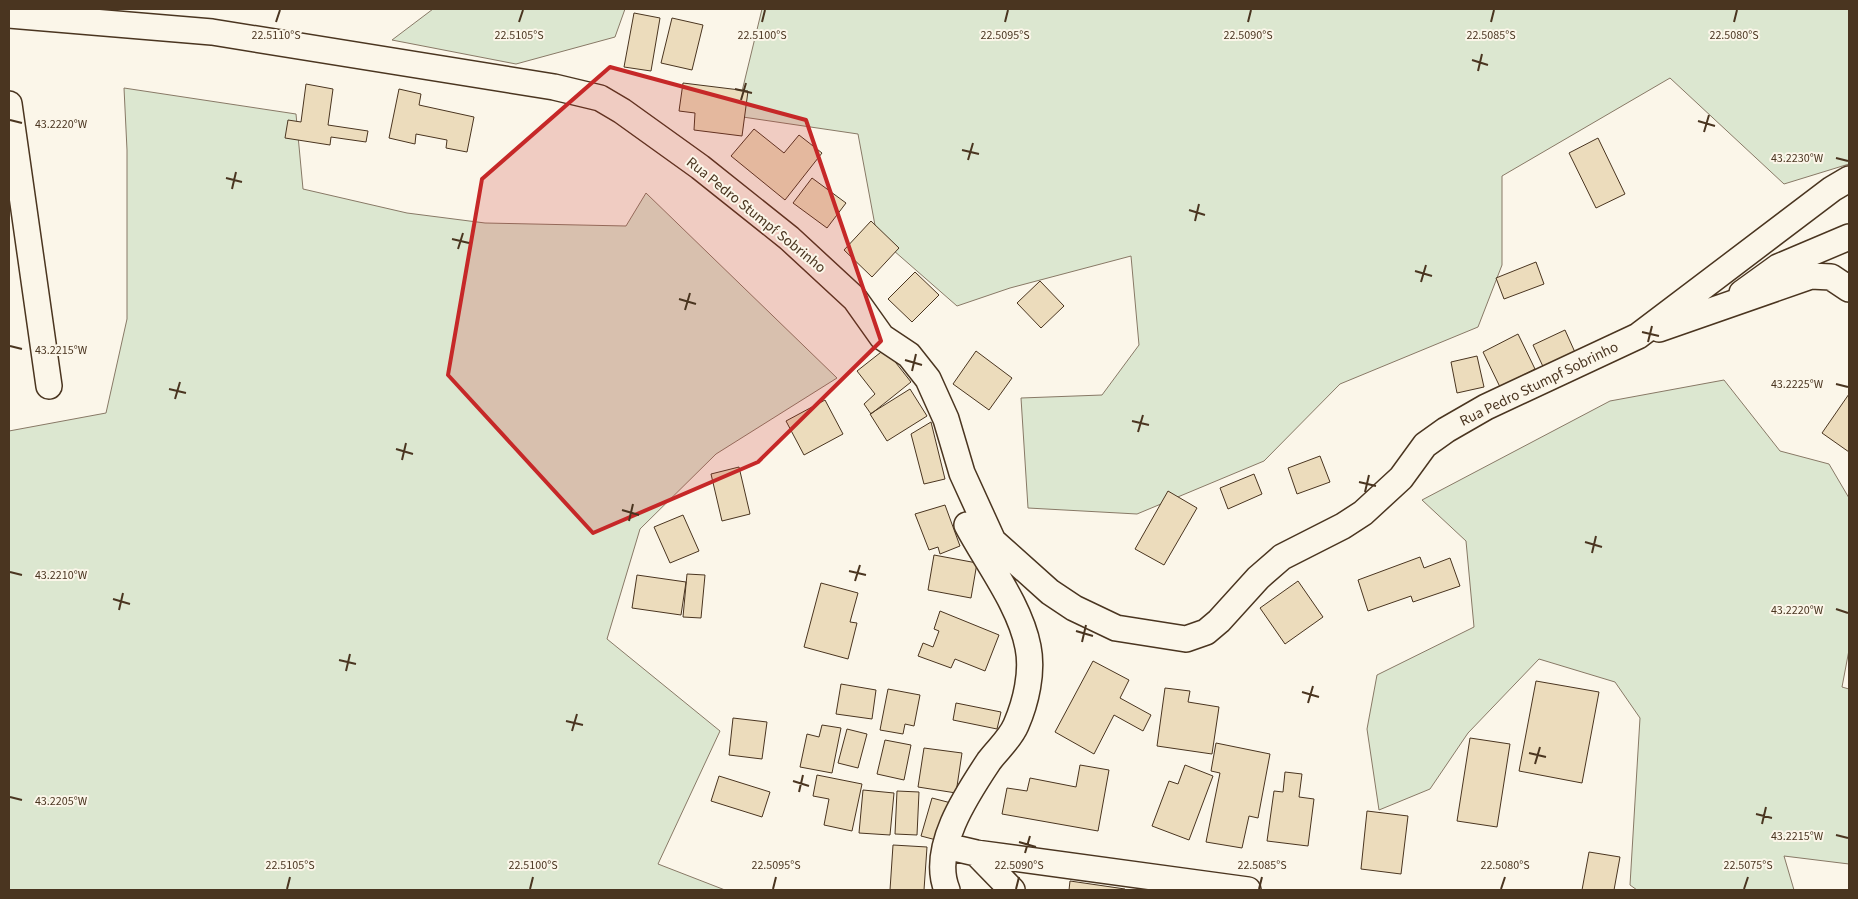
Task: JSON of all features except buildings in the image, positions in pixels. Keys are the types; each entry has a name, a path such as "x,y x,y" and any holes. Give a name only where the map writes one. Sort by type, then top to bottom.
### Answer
{"street":[{"name":"Rua Pedro Stumpf Sobrinho","path":"9,15 212,32 554,87 600,98 622,111 700,167 789,238 855,299 882,337 909,355 928,379 946,419 962,473 993,541 1050,592 1074,608 1116,628 1186,639 1206,632 1219,621 1258,578 1282,557 1343,526 1363,513 1401,478 1425,445 1446,430 1486,407 1638,336 1832,189 1849,179"},
{"path":"9,104 48,386"},
{"path":"1724,307 1778,267 1849,237"},
{"path":"1638,336 1810,276 1831,277 1849,289"},
{"path":"947,890 944,868 946,846 960,807 1016,725 1029,677 1028,647 1018,616 966,525 962,473"},
{"path":"946,846 976,853 1248,890"},
{"path":"976,853 1012,890"}],"highlighted area":[{"path":"610,67 806,120 881,341 758,462 593,533 448,375 482,179"}],"green space":[{"path":"433,9 625,9 615,37 516,64 392,40"},
{"path":"762,9 1849,9 1849,164 1784,184 1670,78 1502,176 1502,265 1478,327 1340,384 1264,461 1137,514 1028,508 1021,398 1102,395 1139,345 1131,256 1010,288 957,306 877,236 858,134 736,116"},
{"path":"124,88 296,114 303,189 407,213 485,223 626,226 646,193 837,378 716,454 640,529 607,639 720,731 658,864 725,890 9,890 9,431 106,413 127,319 127,150"},
{"path":"1724,380 1780,451 1829,464 1849,498 1849,650 1842,687 1849,689 1849,864 1784,856 1794,890 1637,890 1630,885 1640,718 1615,682 1539,659 1468,733 1430,789 1379,810 1367,729 1377,675 1474,627 1466,541 1422,500 1610,401"}]}
